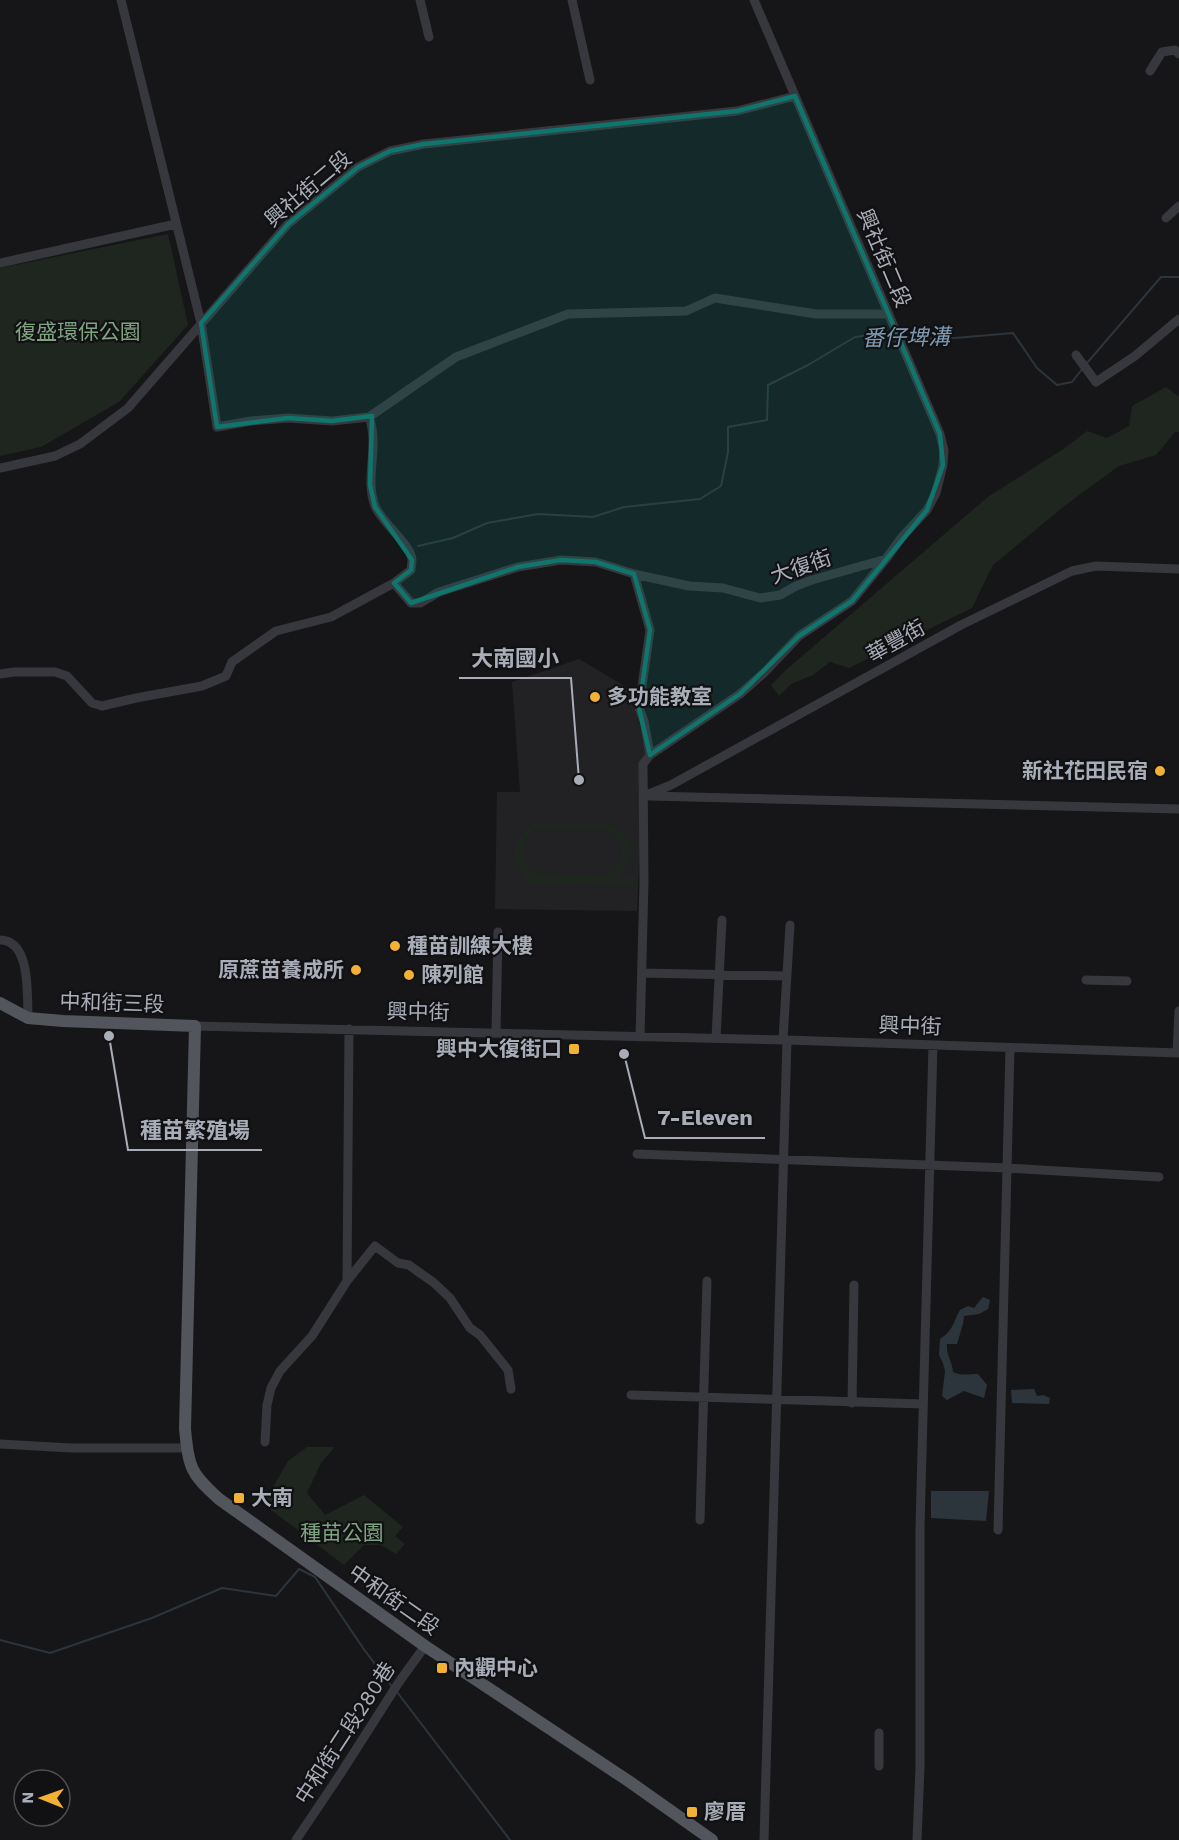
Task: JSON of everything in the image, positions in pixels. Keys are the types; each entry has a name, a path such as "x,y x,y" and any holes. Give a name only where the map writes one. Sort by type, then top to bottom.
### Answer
{"main road":[{"name":"中和街三段","path":"0,1003 28,1018 195,1026"},
{"name":"中和街二段","path":"195,1026 185,1429 192,1470 199,1481 219,1499 425,1646 630,1782 712,1840"}],"street":[{"path":"121,0 201,323 217,427 288,418 332,421 369,417 456,357 568,314 686,311 715,298 816,314 889,314"},
{"path":"420,0 429,37"},
{"path":"572,0 590,80"},
{"name":"興社街二段","path":"754,0 940,434 944,450 936,493 927,510 902,537 886,560"},
{"path":"1150,71 1162,52 1175,50 1179,54"},
{"name":"興社街二段","path":"0,468 55,456 80,444 128,408 288,224 358,167 390,151 424,144 737,111 795,96"},
{"path":"1166,219 1179,206"},
{"path":"0,263 176,224"},
{"path":"1076,355 1096,382 1135,356 1179,319"},
{"path":"0,674 55,672 67,676 92,703 102,706 202,686 225,676 232,662 276,631 331,617 394,583 411,570 412,560 408,551 375,507 370,485 374,450 369,417"},
{"name":"大復街","path":"394,583 411,603 420,603 439,592 480,578 518,567 561,560 596,562 634,574 689,586 723,588 760,598 780,595 812,580 886,560"},
{"path":"640,1037 644,796 642,764 650,755 740,694 765,672 799,636 852,601 886,560"},
{"name":"華豐街","path":"644,796 671,785 961,625 1072,571 1096,567 1179,569"},
{"path":"634,574 650,630 639,708 644,721 650,755"},
{"path":"644,796 1179,809"},
{"path":"716,1038 723,920"},
{"path":"764,1840 790,925"},
{"path":"496,1032 498,932"},
{"name":"中和街三段","path":"0,940 6,940 20,949 25,966 28,1018"},
{"path":"642,973 787,976"},
{"path":"1086,980 1127,981"},
{"path":"1178,1053 1179,1011"},
{"name":"興中街","path":"195,1026 716,1038 1178,1053"},
{"path":"347,1281 350,1029"},
{"path":"917,1840 920,1767 920,1527 933,1045"},
{"path":"998,1530 1010,1048"},
{"path":"637,1154 1007,1168 1159,1177"},
{"path":"265,1442 267,1405 271,1388 280,1371 312,1336 347,1281 375,1246 398,1263 409,1265 434,1282 450,1298 470,1328 480,1335 508,1370 511,1389"},
{"path":"700,1520 707,1281"},
{"path":"852,1403 854,1285"},
{"path":"631,1395 923,1404"},
{"path":"0,1444 71,1448 187,1448"},
{"name":"中和街二段280巷","path":"296,1840 425,1646"},
{"path":"879,1733 879,1766"}],"highlighted area":[{"path":"795,96 940,434 943,465 927,510 852,601 799,636 740,694 650,755 639,708 650,630 634,574 596,562 561,560 518,567 411,603 394,583 411,570 412,560 375,507 370,485 372,416 332,421 288,418 217,427 201,323 288,224 358,167 390,151 424,144 737,111"}],"shaded area":[{"path":"579,659 633,691 646,754 637,911 495,909 497,792 520,792 512,682"},
{"path":"983,1297 990,1300 988,1309 979,1314 964,1316 957,1344 947,1344 947,1348 953,1372 978,1374 987,1385 984,1398 964,1391 947,1400 942,1396 945,1371 939,1355 940,1339 951,1329 960,1310 968,1306 974,1308"},
{"path":"1034,1389 1037,1396 1043,1395 1050,1398 1049,1404 1012,1403 1011,1390"},
{"path":"931,1491 989,1491 986,1521 931,1518"}],"green space":[{"name":"復盛環保公園","path":"168,234 188,325 119,402 41,447 0,456 0,268"},
{"path":"1166,387 1179,397 1179,432 1175,432 1156,455 1119,466 1067,504 993,565 972,608 849,668 830,662 813,675 791,684 779,696 771,685 787,669 989,496 1065,448 1087,431 1107,438 1129,426 1132,406"},
{"path":"534,823 607,823 611,825 628,840 633,848 629,863 618,878 634,877 633,885 526,883 513,853 520,837","holes":["537,829 604,830 619,843 622,853 620,862 608,875 538,874 530,869 523,857 523,843 530,833"]},
{"name":"種苗公園","path":"307,1447 335,1447 321,1463 307,1493 325,1515 364,1495 403,1527 395,1536 405,1544 396,1554 381,1545 364,1545 344,1565 263,1504 288,1461"}],"waterway":[{"name":"番仔埤溝","path":"1087,363 1161,277 1179,277"},
{"name":"番仔埤溝","path":"903,339 955,338 1013,333 1037,368 1057,385 1072,382 1083,368"},
{"name":"番仔埤溝","path":"418,546 453,538 487,523 538,514 593,517 624,507 700,499 721,486 728,452 728,427 767,420 768,385 808,365 855,337 876,334 894,337"},
{"path":"0,1640 50,1653 152,1618 222,1588 276,1596 299,1569 315,1577 393,1688"},
{"path":"397,1692 510,1840"}],"place":[{"name":"多功能教室","path":"595,697"},
{"name":"新社花田民宿","path":"1160,771"},
{"name":"大南國小","path":"579,780"},
{"name":"種苗訓練大樓","path":"395,946"},
{"name":"原蔗苗養成所","path":"356,970"},
{"name":"陳列館","path":"409,975"},
{"name":"種苗繁殖場","path":"109,1036"},
{"name":"興中大復街口","path":"574,1049"},
{"name":"7-Eleven","path":"624,1054"},
{"name":"大南","path":"239,1498"},
{"name":"內觀中心","path":"442,1668"},
{"name":"廖厝","path":"692,1812"}]}
